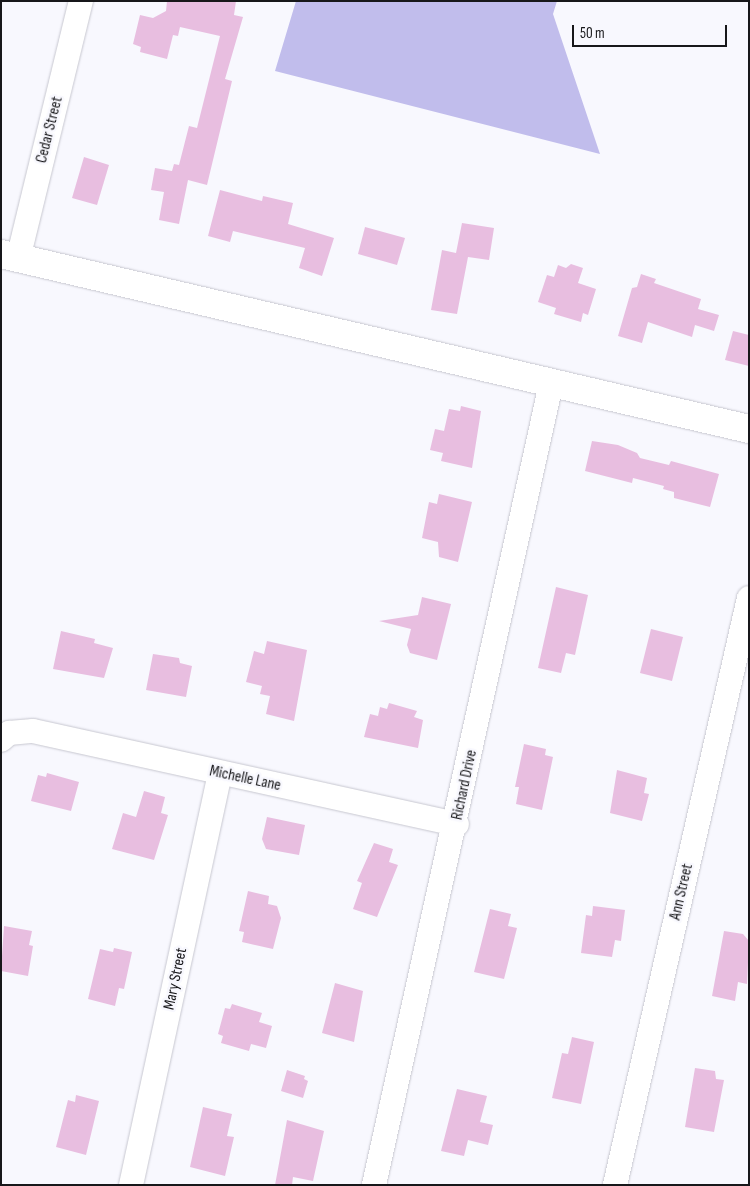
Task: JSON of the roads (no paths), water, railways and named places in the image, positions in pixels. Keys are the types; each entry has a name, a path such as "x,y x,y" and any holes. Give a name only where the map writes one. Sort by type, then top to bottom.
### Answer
{"street":[{"name":"Cedar Street","path":"10,257 81,1"},
{"path":"10,257 749,429"},
{"name":"Richard Drive","path":"374,1185 457,824 551,384"},
{"name":"Ann Street","path":"615,1185 749,598"},
{"name":"Michelle Lane","path":"1,740 9,733 34,731 220,774 457,824"},
{"name":"Mary Street","path":"131,1185 220,774"}]}
